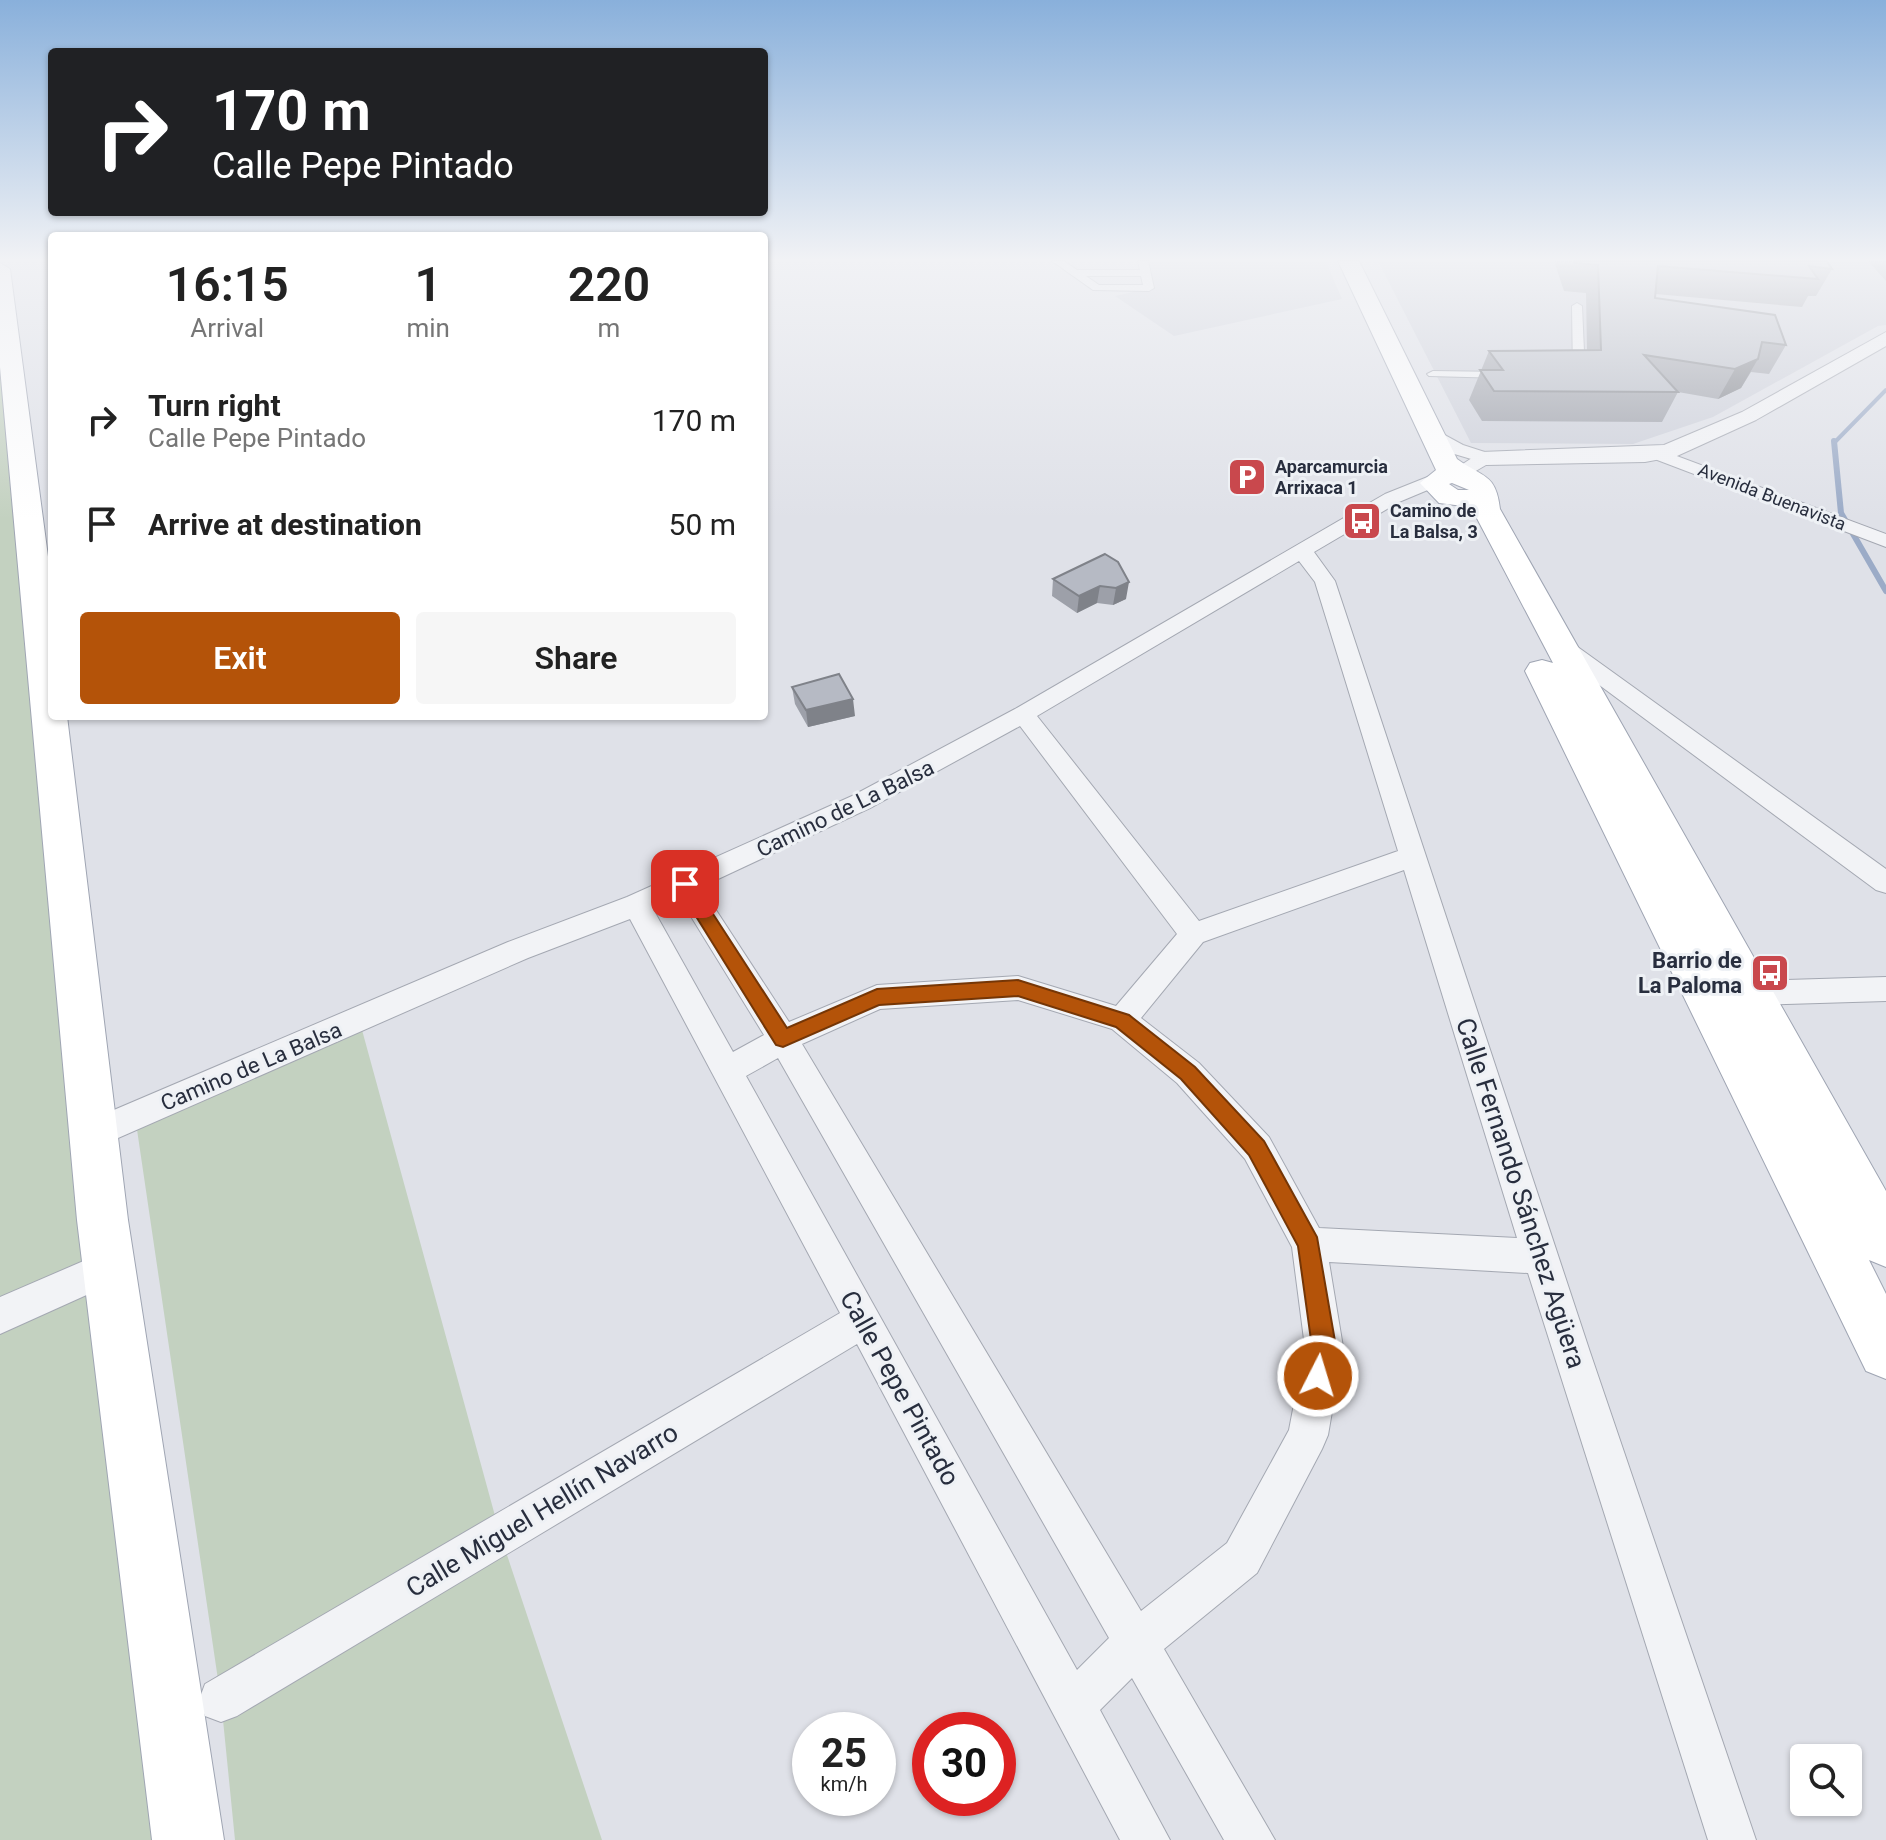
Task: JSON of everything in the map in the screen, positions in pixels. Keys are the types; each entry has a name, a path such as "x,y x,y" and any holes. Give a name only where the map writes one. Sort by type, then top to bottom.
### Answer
{"main road":[{"path":"10,347 27,473 48,712"},
{"path":"1389,347 1430,432 1459,478 1683,945 1886,1351"},
{"path":"1459,478 1486,509 1886,1242"},
{"path":"49,720 109,1267 188,1840"},
{"path":"1683,945 1752,993"},
{"path":"1729,1038 1752,993"}],"street":[{"path":"1564,375 1579,375 1578,347"},
{"path":"1430,432 1457,449 1459,478 1658,454 1776,403 1871,347"},
{"path":"1433,374 1521,375"},
{"name":"Avenida Buenavista","path":"1658,454 1886,541"},
{"name":"Camino de La Balsa","path":"93,1134 518,950 637,905 875,796 1023,714 1392,498 1459,478"},
{"name":"Calle Fernando Sánchez Agüera","path":"1302,551 1325,581 1732,1840"},
{"path":"1559,644 1886,883"},
{"path":"1023,714 1193,934"},
{"path":"1122,1020 1193,934 1414,856"},
{"path":"685,884 783,1039 1251,1840"},
{"name":"Calle Pepe Pintado","path":"637,905 1146,1840"},
{"path":"728,1070 783,1039 877,997 1018,988 1122,1020 1188,1073 1257,1148 1309,1244 1324,1347 1308,1435 1242,1558 1136,1643 1073,1705"},
{"path":"1752,993 1886,989"},
{"path":"1309,1244 1541,1256"},
{"path":"0,1316 109,1267"},
{"name":"Calle Miguel Hellín Navarro","path":"221,1700 863,1320"}],"shaded area":[{"path":"1422,347 1840,347 1713,417 1633,444 1471,443"}],"green space":[{"path":"0,353 188,1840 0,1840"},
{"path":"359,1019 500,1534 602,1840 235,1840 221,1700 135,1116"}],"building":[{"path":"1601,347 1761,347 1758,359 1735,369 1644,355 1678,392 1494,391 1480,370 1503,370 1489,351 1601,350"},
{"path":"1105,554 1118,562 1129,582 1116,588 1100,586 1079,596 1053,579"},
{"path":"839,674 853,699 806,710 792,687"}],"waterway":[{"path":"1834,443 1886,390"},
{"path":"1834,443 1841,513 1886,591"}],"place":[{"name":"Aparcamurcia Arrixaca 1","path":"1247,477"},
{"name":"Camino de La Balsa, 3","path":"1362,521"},
{"name":"Barrio de La Paloma","path":"1770,973"}],"route":[{"path":"685,884 783,1039 877,997 1018,988 1122,1020 1188,1073 1257,1148 1309,1244 1324,1347 1318,1376"}]}
